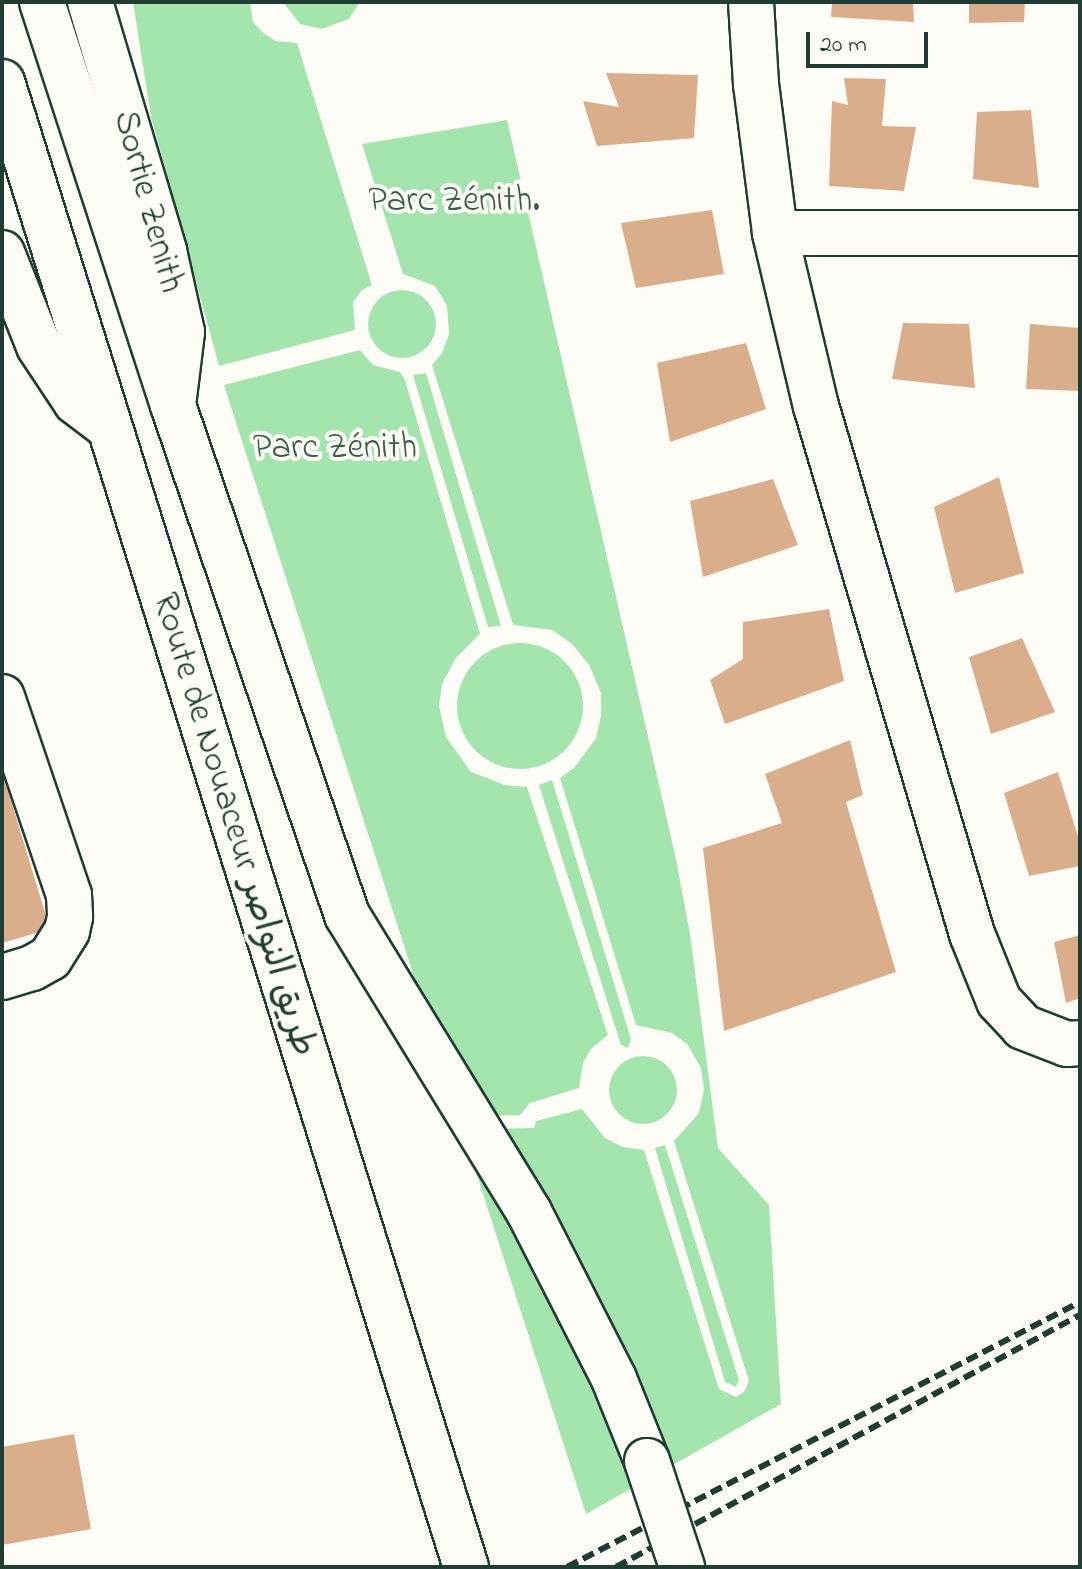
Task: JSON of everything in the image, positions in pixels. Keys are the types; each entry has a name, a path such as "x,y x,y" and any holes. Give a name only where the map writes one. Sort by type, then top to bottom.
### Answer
{"main road":[{"name":"Route de Nouaceur طريق النواصر","path":"42,2 173,405 347,915 544,1240 614,1379 647,1461 682,1567"},
{"name":"Sortie Zenith","path":"90,2 164,251 182,332 173,405"},
{"path":"751,2 756,84 775,233 816,406 972,934 999,1001 1023,1027 1067,1044 1080,1043"},
{"name":"Route de Nouaceur طريق النواصر","path":"2,82 460,1547"},
{"path":"775,233 1080,233"},
{"path":"2,253 39,346 76,402 108,426"},
{"path":"2,697 69,895 70,917 67,931 50,958 32,968 2,977"}],"green space":[{"name":"Parc Zénith","path":"133,2 250,2 253,22 263,33 276,41 297,43 372,285 362,290 353,302 355,330 219,366 151,117"},
{"path":"283,2 360,2 349,19 322,29 300,24"},
{"name":"Parc Zénith.","path":"507,120 676,859 690,934 718,1148 769,1205 781,1404 586,1514 465,1138 474,1129 534,1128 536,1121 582,1109 605,1138 623,1147 644,1150 719,1389 736,1397 744,1392 749,1381 674,1141 699,1113 704,1089 701,1068 687,1044 672,1033 636,1025 560,778 574,768 596,738 601,716 601,693 589,665 572,644 552,630 513,625 432,365 442,353 449,334 447,306 435,286 403,274 362,144"},
{"name":"Parc Zénith","path":"402,290 426,300 436,324 426,348 402,358 378,348 368,324 378,300"},
{"name":"Parc Zénith","path":"360,350 373,365 400,372 405,380 480,634 456,658 442,684 439,706 446,737 471,772 505,785 527,787 608,1035 591,1049 583,1063 579,1088 530,1103 520,1115 459,1117 224,385"},
{"name":"Parc Zénith","path":"426,373 501,626 488,627 413,375"},
{"path":"520,643 544,648 564,662 578,682 583,706 578,730 564,750 544,764 520,769 496,764 476,750 462,730 457,706 462,682 476,662 496,648"},
{"path":"552,780 631,1039 628,1048 621,1045 539,785"},
{"path":"643,1056 667,1066 677,1090 667,1114 643,1124 619,1114 609,1090 619,1066"},
{"path":"665,1145 739,1380 736,1387 725,1382 655,1148"}],"building":[{"path":"832,2 913,2 914,22 831,17"},
{"path":"969,2 1025,2 1024,22 969,23"},
{"path":"606,73 698,75 694,138 597,146 583,101 619,107"},
{"path":"844,78 886,79 882,126 916,127 904,191 829,186 832,101 848,105"},
{"path":"1031,110 1039,188 973,179 977,112"},
{"path":"712,210 724,274 636,288 621,223"},
{"path":"903,323 969,324 975,388 892,379"},
{"path":"1030,324 1080,328 1080,391 1026,389"},
{"path":"746,343 766,409 670,442 657,363"},
{"path":"999,477 1024,573 955,593 934,507"},
{"path":"773,479 798,545 703,577 690,501"},
{"path":"829,609 844,681 725,724 710,680 743,659 743,622"},
{"path":"1022,638 1055,712 991,734 969,657"},
{"path":"850,740 863,795 846,802 896,972 724,1031 703,848 782,823 765,774"},
{"path":"2,771 50,929 2,943"},
{"path":"1058,772 1080,843 1080,866 1029,876 1004,793"},
{"path":"1080,935 1080,998 1066,1003 1054,942"},
{"path":"74,1434 91,1529 2,1545 2,1447"}],"railway":[{"path":"567,1567 1080,1302"},
{"path":"616,1567 1080,1315"}]}
